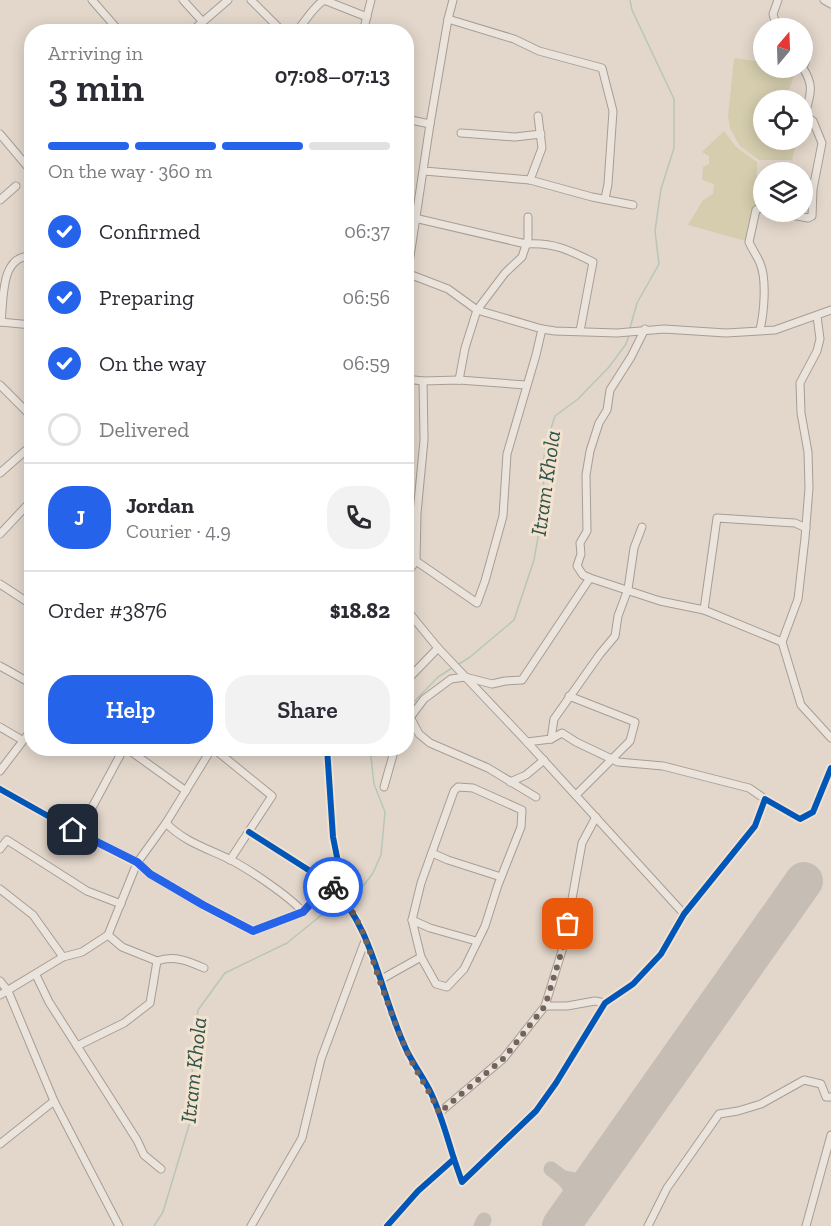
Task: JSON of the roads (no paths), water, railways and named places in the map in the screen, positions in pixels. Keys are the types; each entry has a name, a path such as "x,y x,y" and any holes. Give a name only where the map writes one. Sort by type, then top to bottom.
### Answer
{"street":[{"path":"92,0 113,24"},
{"path":"183,0 202,21"},
{"path":"199,24 228,0"},
{"path":"251,0 275,24"},
{"path":"303,24 314,7 324,0 367,17"},
{"path":"365,24 371,0"},
{"path":"414,233 430,124 453,0"},
{"path":"774,18 773,14 778,0"},
{"path":"824,0 831,4"},
{"path":"448,19 514,39 539,51 602,68 613,111 605,199"},
{"path":"809,78 810,94 805,115 813,121 822,143 813,189"},
{"path":"530,180 543,148 538,116"},
{"path":"414,121 430,124"},
{"path":"461,133 515,137 541,134"},
{"path":"0,134 24,161"},
{"path":"424,171 530,180 633,205"},
{"path":"0,200 16,186"},
{"path":"416,217 526,244 544,243 566,248 593,262 580,332"},
{"path":"459,380 465,348 477,310 505,273 522,257 528,239 528,217"},
{"path":"753,222 749,242 761,264 763,278 764,312 760,330"},
{"path":"24,257 7,269 2,280 3,299 0,322 24,324"},
{"path":"414,276 448,289 477,310 542,329 616,333 645,329 726,333 775,330 831,310"},
{"path":"818,315 820,339 817,351 800,383 801,413 808,452 809,488 806,528 798,599 782,642 801,705 831,738"},
{"path":"416,561 477,603 503,516 507,454 542,329"},
{"path":"645,329 610,390 607,410 599,423 590,451 586,475 587,531 580,543 581,554 577,566 583,575 590,578 660,601 704,610 782,642"},
{"path":"414,380 459,380 526,385"},
{"path":"414,564 424,440 423,381"},
{"path":"0,385 24,409"},
{"path":"0,473 24,452"},
{"path":"0,534 24,509"},
{"path":"704,610 717,518 795,523 806,528"},
{"path":"550,739 554,719 615,636 618,616 628,589 634,548 642,527"},
{"path":"414,712 424,699 451,680 464,676 492,684 522,680 590,578"},
{"path":"0,584 24,599"},
{"path":"414,619 438,648 684,914"},
{"path":"414,673 438,648"},
{"path":"0,666 24,680"},
{"path":"569,696 635,722 630,741 576,795"},
{"path":"0,726 22,740 0,771"},
{"path":"414,728 430,743 470,759 536,797"},
{"path":"527,742 550,739 562,733 618,762 663,766 749,788 800,819 813,812 831,768"},
{"path":"73,830 88,815 121,756"},
{"path":"136,756 186,791"},
{"path":"0,995 63,957 82,952 108,935 137,862 166,823 208,756"},
{"path":"223,756 272,796 230,860"},
{"path":"0,789 73,830 137,862 150,874 253,931 303,912 329,883 339,867 333,837 328,756"},
{"path":"384,787 393,756"},
{"path":"510,782 526,775 544,760"},
{"path":"459,787 473,788 522,810 521,827 485,926 464,969 447,987 436,984 421,957 412,920 421,883 432,853 453,791 459,787"},
{"path":"249,832 329,883 339,892 351,909 366,938 406,1051 431,1093 462,1182 536,1111 556,1083 605,1002 633,984 661,954 684,914 755,826 765,799"},
{"path":"439,1113 504,1058 545,1006 564,944 582,843 596,817"},
{"path":"166,823 177,834 230,860 295,902 303,912"},
{"path":"0,849 7,840 87,891 121,904"},
{"path":"432,853 501,877"},
{"path":"0,889 33,915 63,957"},
{"path":"412,920 476,942"},
{"path":"108,935 122,947 157,962 168,957 204,968"},
{"path":"251,1226 302,1138 321,1059 366,938"},
{"path":"380,980 421,957"},
{"path":"77,1046 124,1023 150,1003 157,962"},
{"path":"36,975 49,1002 137,1140 144,1155 161,1169"},
{"path":"0,981 8,990 54,1101 119,1226"},
{"path":"545,1006 605,1002"},
{"path":"648,1226 666,1188 719,1114 738,1112 760,1104 804,1080 821,1084 826,1097 831,1097"},
{"path":"0,1144 54,1101"},
{"path":"806,1226 831,1135"},
{"path":"387,1226 417,1191 454,1159"}],"waterway":[{"name":"Itram Khola","path":"630,0 632,10 674,99 674,148 661,189 655,231 659,264 637,303 630,328"},
{"name":"Itram Khola","path":"459,664 514,620 534,560 544,503 543,463 555,416 578,399 609,367 626,344 629,335"},
{"name":"Itram Khola","path":"414,702 438,677 452,668"},
{"name":"Itram Khola","path":"344,897 364,885 373,873 381,855 385,812 374,784 371,756"},
{"name":"Itram Khola","path":"154,1226 163,1212 193,1112 192,1049 198,1010 225,973 287,943 340,900"}]}
